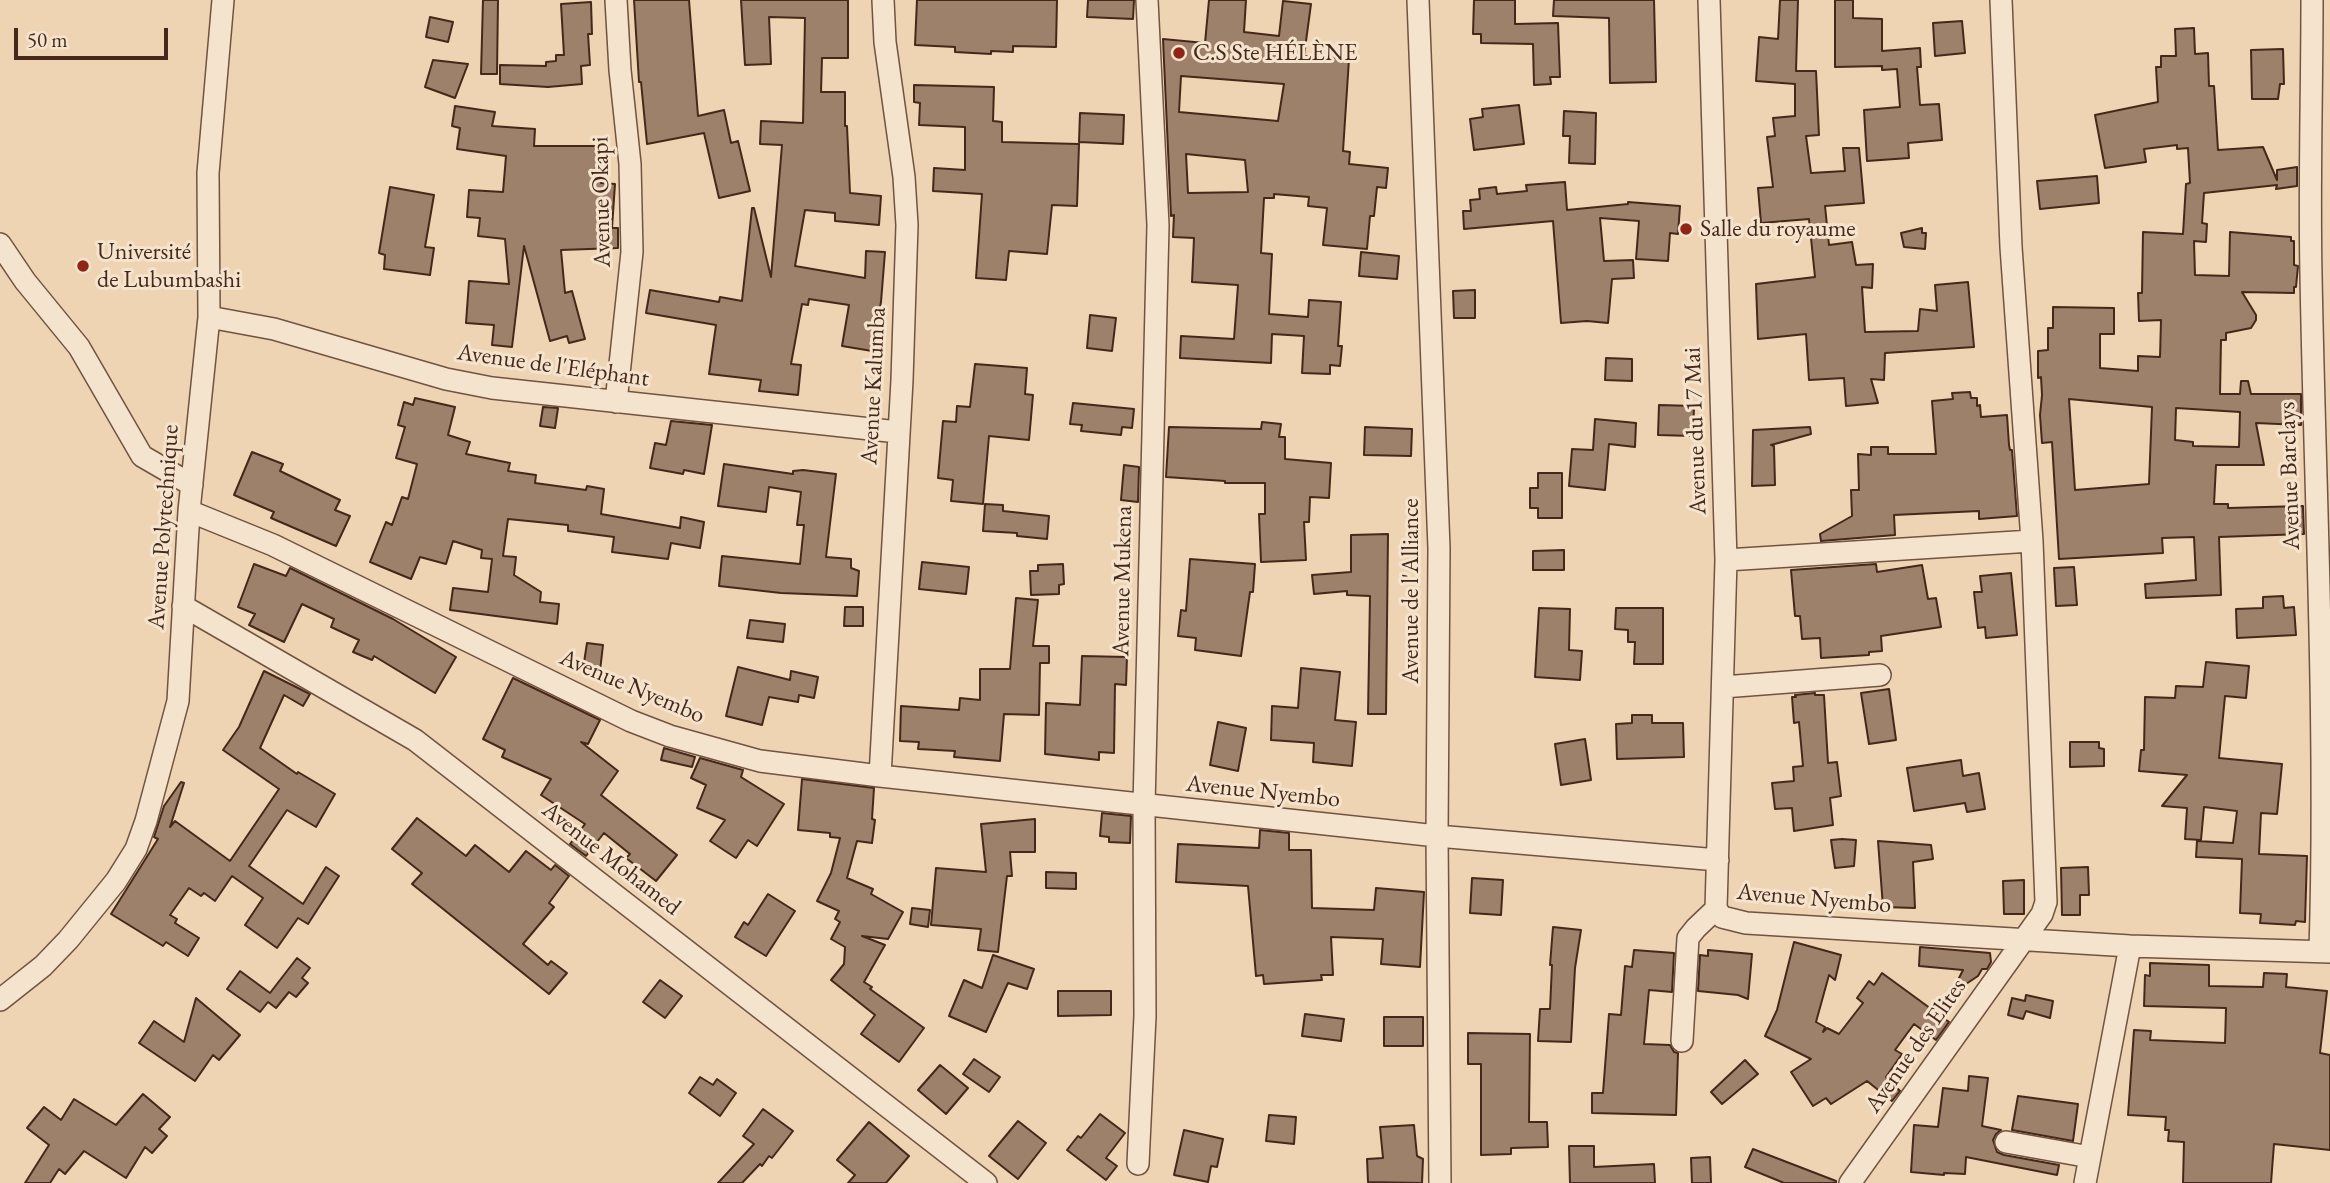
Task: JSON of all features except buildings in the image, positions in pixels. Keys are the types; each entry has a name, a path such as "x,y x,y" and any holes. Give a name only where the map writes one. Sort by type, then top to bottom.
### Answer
{"street":[{"name":"Avenue Polytechnique","path":"0,1000 43,966 68,940 116,881 136,849 178,701 189,511 209,317 208,173 223,0"},
{"name":"Avenue Okapi","path":"616,0 630,164 632,252 616,402"},
{"name":"Avenue Kalumba","path":"880,776 902,380 906,205 885,42 883,0"},
{"name":"Avenue Mukena","path":"1138,1164 1144,1016 1144,806 1157,225 1147,0"},
{"name":"Avenue de l'Alliance","path":"1418,0 1439,548 1437,836 1440,1183"},
{"name":"Avenue du 17 Mai","path":"1709,0 1726,560 1718,860"},
{"name":"Avenue des Elites","path":"1850,1183 2042,914 2046,902 2032,541 2011,247 2001,0"},
{"name":"Avenue Barclays","path":"2312,0 2311,273 2325,952"},
{"path":"0,244 25,281 79,347 142,456 192,485"},
{"name":"Avenue de l'Eléphant","path":"209,317 274,329 446,379 492,388 898,432"},
{"name":"Avenue Nyembo","path":"189,511 273,545 631,721 670,736 760,761 1144,806 1437,836 1718,860 1716,909 1722,917 1746,923 2130,946 2325,952"},
{"path":"1726,560 2032,541"},
{"name":"Avenue Mohamed","path":"183,606 415,740 986,1183"},
{"path":"1723,687 1880,675"},
{"path":"1682,1041 1688,938 1716,909"},
{"path":"2085,1183 2130,946"},
{"path":"2006,1142 2090,1157"}],"place":[{"name":"C.S Ste HÉLÈNE","path":"1179,53"},
{"name":"Salle du royaume","path":"1686,229"},
{"name":"Université de Lubumbashi","path":"83,266"}]}
